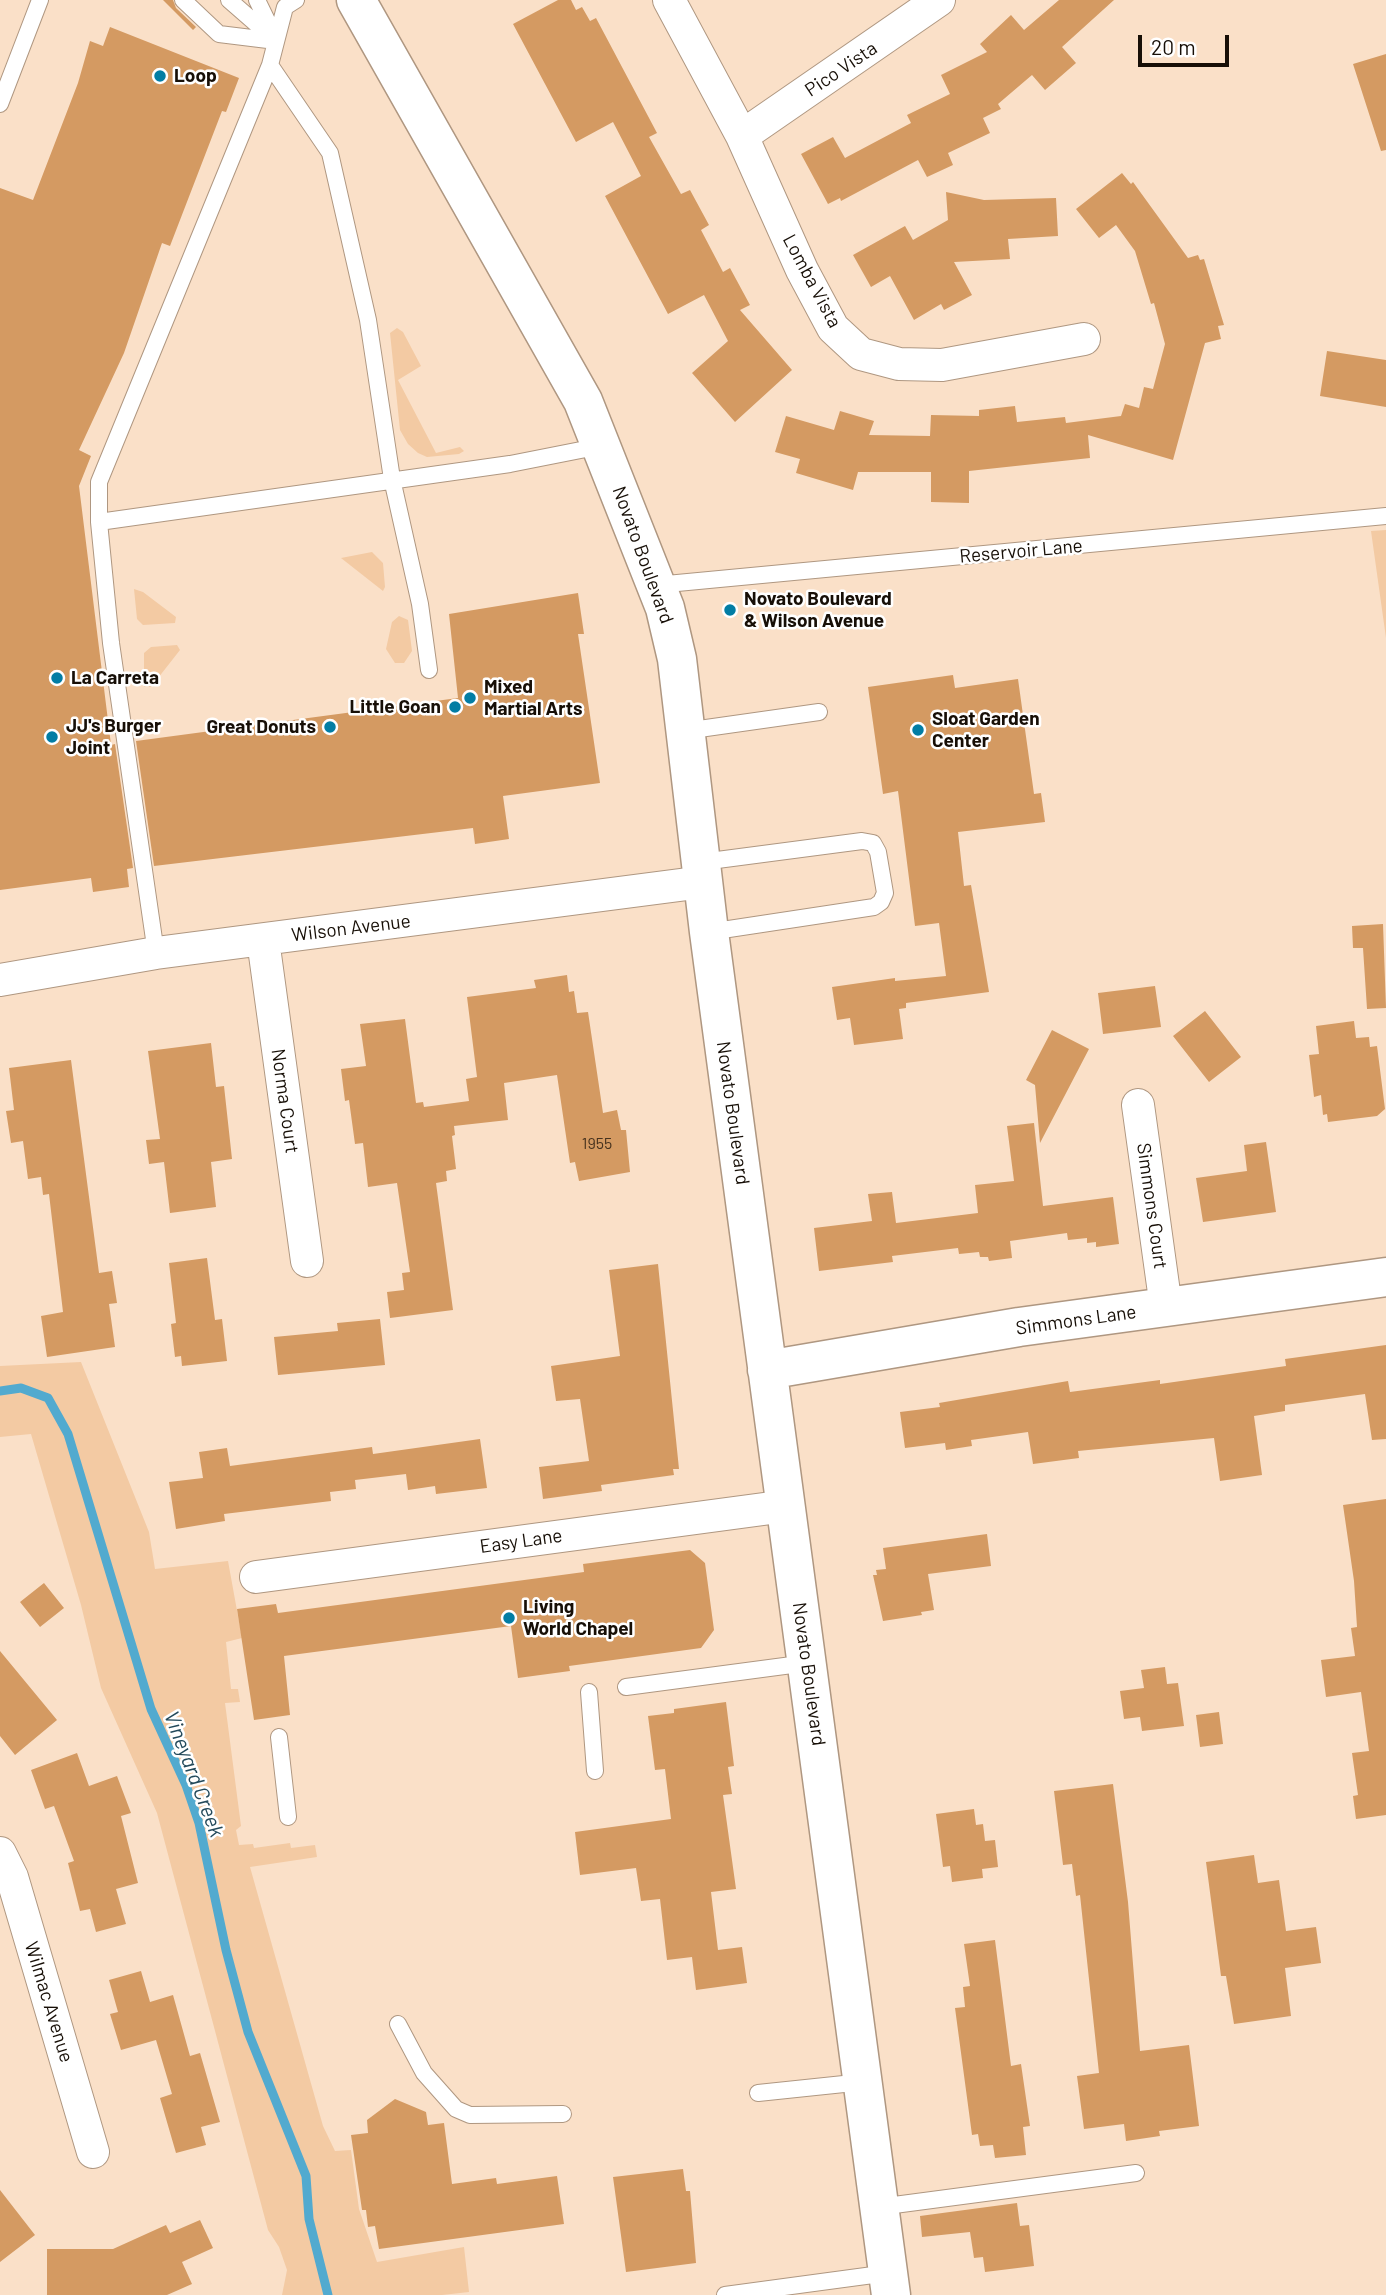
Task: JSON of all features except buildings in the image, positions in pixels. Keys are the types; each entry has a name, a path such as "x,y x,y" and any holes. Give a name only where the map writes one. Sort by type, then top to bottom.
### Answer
{"main road":[{"name":"Novato Boulevard","path":"356,0 583,401 656,585 677,659 701,872 889,2284"},
{"name":"Simmons Lane","path":"767,1370 1019,1327 1386,1277"}],"street":[{"name":"Lomba Vista","path":"669,0 741,136 802,270 833,328 861,354 899,364 942,365 1084,339"},
{"name":"Pico Vista","path":"741,136 939,0"},
{"name":"Wilson Avenue","path":"0,980 156,953 263,940 701,872"},
{"name":"Norma Court","path":"263,940 307,1261"},
{"name":"Simmons Court","path":"1138,1105 1166,1307"},
{"name":"Easy Lane","path":"256,1577 786,1506"},
{"name":"Wilmac Avenue","path":"0,1853 12,1877 93,2152"}],"lane":[{"path":"0,104 40,0"},
{"path":"183,0 219,34 276,41"},
{"path":"229,0 276,41"},
{"path":"257,0 276,41"},
{"path":"156,953 111,643 99,522 99,482 270,65 285,8 296,0"},
{"path":"270,65 330,153 368,320 392,479 419,604 429,670"},
{"path":"99,522 510,464 602,446"},
{"name":"Reservoir Lane","path":"656,585 1386,516"},
{"path":"685,731 819,712"},
{"path":"701,872 862,841 873,843 878,852 885,893 881,902 874,907 709,932"},
{"path":"626,1687 807,1663"},
{"path":"589,1692 595,1771"},
{"path":"279,1737 288,1817"},
{"path":"398,2024 424,2073 456,2109 470,2115 562,2114"},
{"path":"758,2093 863,2082"},
{"path":"879,2207 1136,2173"},
{"path":"725,2295 889,2284"}],"shaded area":[{"path":"397,328 403,332 421,366 398,380 436,453 460,447 464,451 459,454 427,457 408,444 400,430 390,333"},
{"path":"1386,530 1386,638 1371,531"},
{"path":"372,552 383,563 383,591 341,558"},
{"path":"134,589 143,592 176,617 175,623 143,625 137,619"},
{"path":"399,616 408,620 412,651 404,663 395,663 386,649 392,622"},
{"path":"177,645 180,650 151,687 144,687 144,653 151,647"},
{"path":"81,1362 149,1532 155,1569 228,1561 242,1638 226,1642 231,1689 238,1689 240,1702 225,1703 241,1826 236,1830 239,1845 253,1844 254,1848 290,1843 291,1848 315,1845 317,1857 250,1867 323,2126 335,2151 351,2150 359,2209 377,2262 464,2247 469,2292 442,2295 282,2295 287,2270 279,2247 268,2230 157,1813 101,1688 81,1605 31,1434 0,1437 0,1366"}],"waterway":[{"name":"Vineyard Creek","path":"0,1391 21,1388 48,1398 68,1434 151,1709 186,1785 199,1823 226,1950 248,2032 306,2176 309,2219 328,2295"}],"place":[{"name":"Loop","path":"160,76"},
{"name":"Novato Boulevard & Wilson Avenue","path":"730,610"},
{"name":"La Carreta","path":"57,678"},
{"name":"Mixed Martial Arts","path":"470,698"},
{"name":"Little Goan","path":"455,707"},
{"name":"Great Donuts","path":"330,727"},
{"name":"Sloat Garden Center","path":"918,730"},
{"name":"JJ's Burger Joint","path":"52,737"},
{"name":"Living World Chapel","path":"509,1618"}]}
